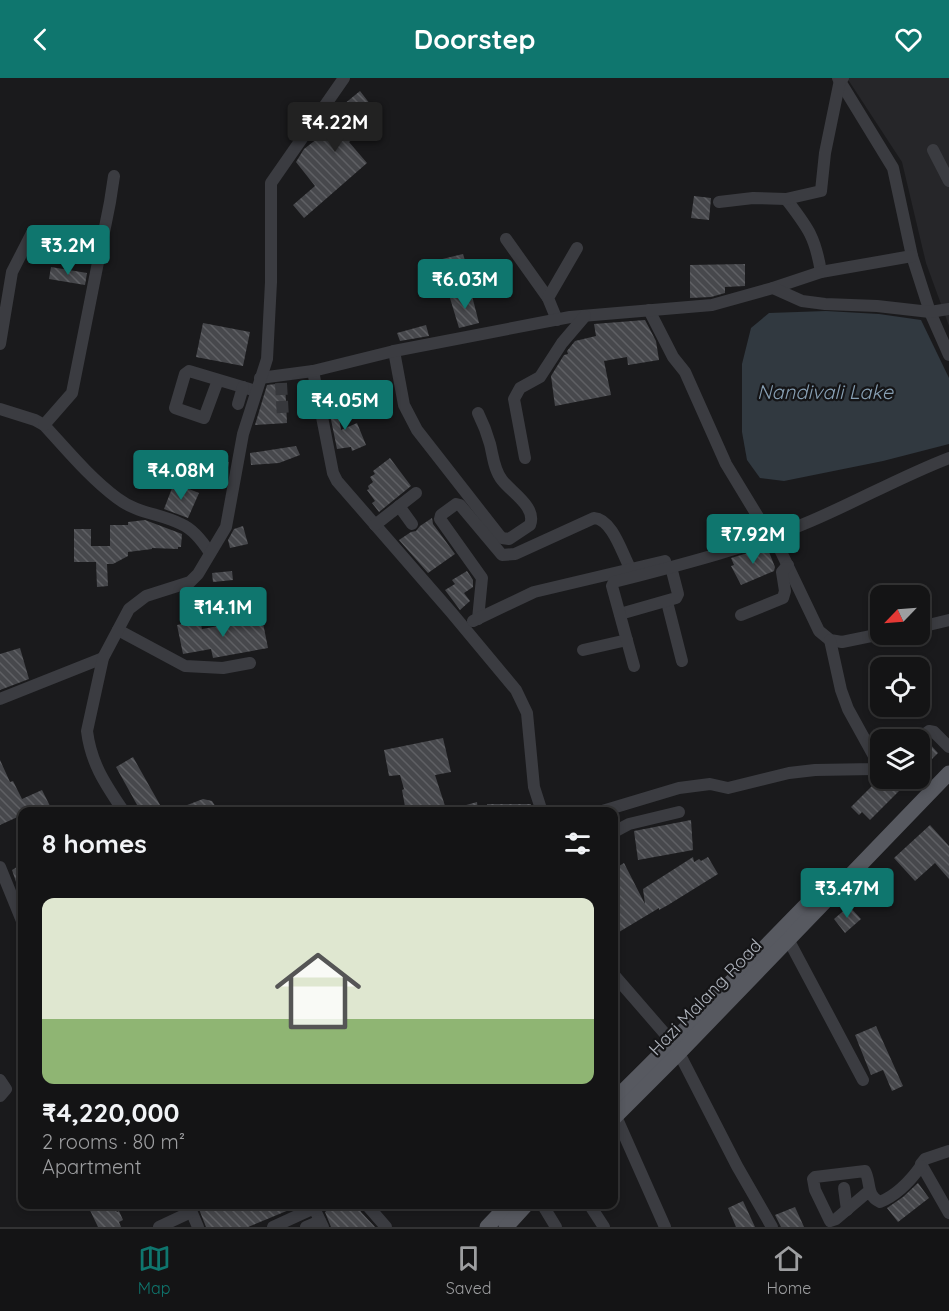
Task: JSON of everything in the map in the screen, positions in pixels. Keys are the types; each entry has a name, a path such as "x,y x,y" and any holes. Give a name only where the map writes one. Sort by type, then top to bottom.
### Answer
{"main road":[{"name":"Hazi Malang Road","path":"618,1108 788,939 945,776 949,760"},
{"name":"Hazi Malang Road","path":"676,1048 704,1009 945,776"},
{"path":"495,1226 506,1209"},
{"path":"495,1226 520,1209"}],"street":[{"path":"121,807 93,760 88,741 87,731 103,658 129,609 146,596 190,582 198,574 226,527 243,434 267,359 271,282 271,183 344,78"},
{"path":"718,202 753,198 786,199 821,191 825,153 840,79"},
{"path":"840,79 893,168 912,256 930,312 949,355"},
{"path":"933,150 949,181"},
{"path":"44,425 72,393 114,176"},
{"path":"786,199 816,245 820,272"},
{"path":"0,344 12,272 33,231"},
{"path":"506,239 548,298 557,320"},
{"path":"548,298 577,248"},
{"path":"260,378 281,379 394,351 557,320 712,305 820,272 912,256"},
{"path":"773,288 802,301 930,312 949,309"},
{"path":"649,310 673,357 685,372 726,464 788,565 819,631 830,640 842,642 870,636"},
{"path":"525,458 515,394 520,388 540,377 562,343 585,316"},
{"path":"394,351 404,405 417,430 499,535 509,539 530,525 532,517 530,510 501,478 478,413"},
{"path":"314,371 333,473 342,489 356,501 516,690 527,713 534,787 540,807"},
{"path":"218,380 256,391"},
{"path":"238,404 243,387"},
{"path":"0,409 44,425 116,498 151,515 181,524 203,543 210,553"},
{"path":"462,626 534,592 722,546 811,521 909,474 949,458"},
{"path":"375,525 416,493"},
{"path":"478,619 482,578 440,519 441,515 456,504 460,505 502,555 506,556 594,518 601,518 608,525 630,568"},
{"path":"399,506 412,524"},
{"path":"634,666 612,583 704,559 769,532"},
{"path":"741,615 783,598 785,591 782,572 788,565"},
{"path":"620,614 674,600 678,596 671,567"},
{"path":"667,602 682,661"},
{"path":"930,625 949,620"},
{"path":"118,630 185,666 223,668 250,663"},
{"path":"583,650 627,640"},
{"path":"830,640 841,690 848,709 870,749"},
{"path":"0,699 103,658"},
{"path":"930,731 934,732 949,747"},
{"path":"616,807 679,788 710,784 728,788 789,773 870,769"},
{"path":"618,830 629,824 680,812"},
{"path":"0,867 18,907"},
{"path":"788,939 863,1080"},
{"path":"618,980 676,1048 737,1166 772,1227"},
{"path":"0,1080 6,1089 0,1096"},
{"path":"618,1121 665,1227"},
{"path":"869,1191 835,1221 828,1220 815,1190 813,1178 865,1171 869,1191 877,1201 884,1201 912,1179 926,1159 949,1151"},
{"path":"921,1166 949,1213"},
{"path":"844,1188 847,1210"},
{"path":"159,1227 188,1209"},
{"path":"190,1209 198,1227"},
{"path":"273,1227 314,1209"},
{"path":"306,1227 321,1224 319,1209"},
{"path":"370,1209 386,1227"},
{"path":"545,1209 556,1227"},
{"path":"592,1209 604,1227"}],"shaded area":[{"path":"847,78 949,78 949,326 926,263 902,162"}],"water":[{"name":"Nandivali Lake","path":"826,311 879,314 921,320 949,378 949,444 883,461 784,481 760,478 747,460 742,432 742,364 751,328 769,313"}],"building":[{"path":"360,91 380,117 349,142 367,163 304,218 293,205 315,186 296,162 304,149 331,128 325,120"},
{"path":"694,196 711,198 709,220 691,218"},
{"path":"463,254 468,270 431,280 426,263"},
{"path":"745,264 745,286 725,287 725,293 711,297 690,298 690,265"},
{"path":"51,267 87,273 85,285 49,279"},
{"path":"471,292 479,323 459,328 450,298"},
{"path":"645,320 656,341 659,360 628,365 627,357 604,361 611,395 555,406 551,376 575,341 596,336 594,324"},
{"path":"203,323 250,332 243,366 196,357"},
{"path":"426,325 429,336 400,341 397,333"},
{"path":"285,383 287,423 255,425 267,385"},
{"path":"336,399 341,430 357,423 366,445 352,451 351,447 337,449 327,400"},
{"path":"296,446 300,455 279,463 251,465 250,453"},
{"path":"390,458 411,486 379,512 372,503 375,501 367,490 373,482 370,477 375,474 373,471"},
{"path":"208,461 229,462 227,473 207,471"},
{"path":"174,483 199,493 188,518 164,509"},
{"path":"432,518 433,524 455,554 428,573 399,540 416,531"},
{"path":"145,520 182,534 181,547 128,552 128,556 113,564 107,564 108,586 97,587 96,562 74,562 74,529 91,529 91,546 110,546 110,525 128,525 128,522"},
{"path":"243,526 248,544 230,548 228,540 234,529"},
{"path":"767,547 775,567 774,571 741,585 731,566 734,565 731,558"},
{"path":"232,571 233,580 213,582 212,573"},
{"path":"467,571 473,580 473,587 464,593 470,601 460,610 445,590 455,584 452,580"},
{"path":"262,618 268,648 213,658 211,649 183,654 177,625 200,620 202,629"},
{"path":"20,648 29,679 0,690 0,654"},
{"path":"443,738 451,772 435,775 445,807 405,807 400,775 389,776 384,750"},
{"path":"930,744 938,753 930,761"},
{"path":"133,757 161,807 138,807 116,767"},
{"path":"0,760 10,782 13,781 22,799 42,790 50,806 18,807 18,817 0,825"},
{"path":"870,788 901,789 870,820 862,812 859,815 851,807"},
{"path":"203,799 212,801 216,807 182,807"},
{"path":"477,802 478,807 459,807"},
{"path":"487,804 531,804 531,807 487,807"},
{"path":"691,820 693,850 638,860 634,831"},
{"path":"930,825 949,846 949,879 935,863 915,881 894,858"},
{"path":"693,857 694,862 708,857 718,874 618,933 618,867 624,863 645,904 643,889"},
{"path":"18,866 18,888 12,870"},
{"path":"849,906 861,919 845,933 834,919"},
{"path":"876,1026 903,1086 892,1091 883,1070 871,1075 855,1035"},
{"path":"918,1183 929,1198 898,1222 887,1208"},
{"path":"743,1201 755,1227 736,1227 728,1208"},
{"path":"795,1207 804,1227 781,1227 775,1215"},
{"path":"89,1209 119,1211 123,1220 119,1222 121,1227 98,1227"},
{"path":"199,1209 291,1209 248,1227 206,1227"},
{"path":"329,1209 360,1209 375,1227 331,1227 325,1212"}],"tunnel":[{"path":"281,383 283,418"}]}
